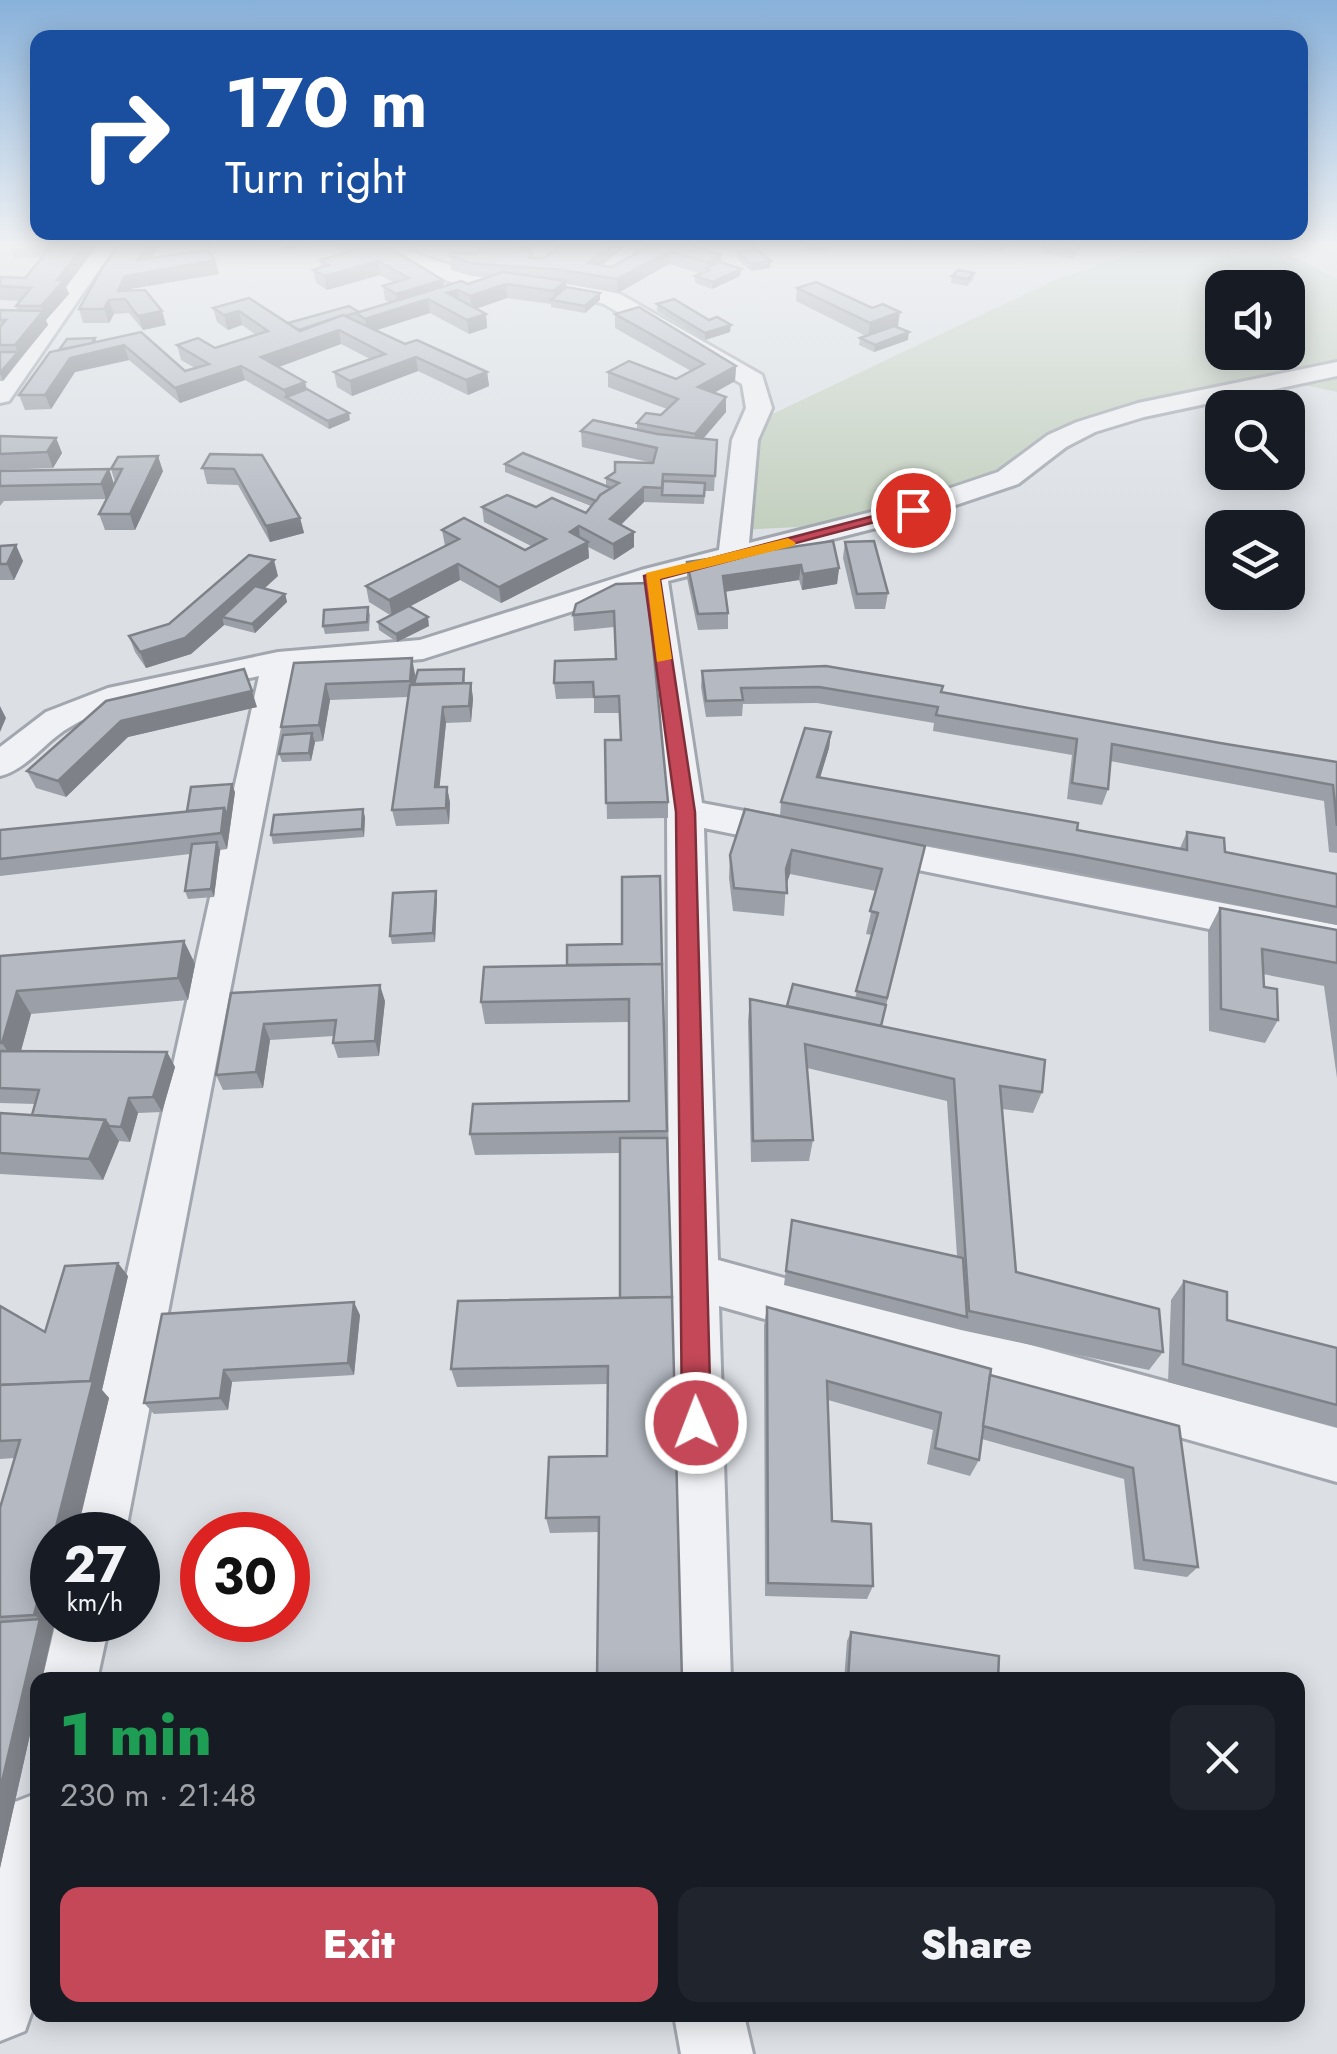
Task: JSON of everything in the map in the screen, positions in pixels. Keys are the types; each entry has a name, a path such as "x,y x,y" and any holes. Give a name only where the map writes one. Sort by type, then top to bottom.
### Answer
{"street":[{"path":"0,396 41,338"},
{"path":"679,338 752,380 758,408 745,440 733,558"},
{"path":"0,765 58,719 120,695 278,662 422,648 652,576 913,510 1008,478 1057,442 1103,421 1337,369"},
{"path":"652,576 686,812 701,1672"},
{"path":"102,1512 278,662"},
{"path":"686,812 1337,940"},
{"path":"694,1276 1337,1455"},
{"path":"69,1672 75,1642"},
{"path":"0,2006 30,1862"},
{"path":"710,2022 717,2054"}],"green space":[{"path":"933,338 1205,338 1205,370 1305,370 1305,338 1337,338 1337,392 1304,385 1281,390 1205,390 1205,406 1099,429 1038,470 830,542 818,526 736,530 747,426"}],"building":[{"path":"0,338 21,338 15,345 0,345"},
{"path":"95,338 92,343 59,350 67,339"},
{"path":"114,338 148,338 185,371 209,364 177,345 198,338 215,348 247,338 316,338 261,357 305,382 284,390 241,366 175,388 124,345 70,358 45,395 19,395 50,352"},
{"path":"354,338 392,338 405,344 417,340 487,372 466,380 416,357 350,381 334,372 385,354"},
{"path":"657,338 690,338 736,366 698,387 726,397 695,434 637,423 646,413 661,415 678,399 608,372 629,361 676,379 704,364"},
{"path":"860,338 894,338 875,345"},
{"path":"0,352 18,352 0,373"},
{"path":"307,389 349,413 328,421 286,397"},
{"path":"593,420 657,434 717,440 715,476 663,474 662,488 644,487 610,519 634,532 613,544 579,526 570,532 588,542 499,587 458,564 389,600 366,586 459,539 442,530 464,518 525,550 546,539 482,507 507,495 536,507 552,498 586,513 600,495 619,483 606,478 615,472 615,462 653,463 657,448 581,431"},
{"path":"0,436 56,438 47,452 0,454"},
{"path":"523,453 611,488 596,501 505,464"},
{"path":"210,454 262,455 300,518 266,526 234,469 202,468"},
{"path":"158,456 130,514 99,514 122,469 111,469 118,457"},
{"path":"109,469 101,484 0,486 0,471"},
{"path":"663,481 705,483 704,496 662,495"},
{"path":"833,541 839,568 803,574 801,565 723,576 728,613 698,614 687,562"},
{"path":"874,541 888,593 857,594 845,542"},
{"path":"16,545 7,564 0,564 0,546"},
{"path":"249,555 274,560 185,638 140,652 129,636 169,624"},
{"path":"647,583 668,802 606,803 605,740 621,740 619,696 594,697 593,682 554,683 555,661 616,659 614,611 573,615 576,604 616,584"},
{"path":"255,586 285,594 252,624 222,617"},
{"path":"409,606 428,617 396,634 378,622"},
{"path":"368,607 367,622 323,626 324,610"},
{"path":"412,658 410,681 326,684 319,725 281,727 294,663"},
{"path":"826,666 943,686 941,692 1337,762 1337,826 1333,785 1112,744 1108,789 1072,783 1077,739 936,715 938,707 819,687 741,688 743,700 706,701 702,671"},
{"path":"244,669 252,691 121,721 58,781 27,771 106,701"},
{"path":"464,669 463,683 414,684 418,670"},
{"path":"471,683 469,706 443,707 435,787 447,787 446,808 392,810 410,685"},
{"path":"805,728 831,732 817,777 1078,823 1077,830 1187,850 1187,832 1224,838 1225,852 1337,874 1337,907 781,802"},
{"path":"312,733 309,753 279,754 283,735"},
{"path":"232,784 227,816 224,808 187,811 191,787"},
{"path":"224,808 221,833 0,859 0,830"},
{"path":"363,809 362,829 271,835 274,815"},
{"path":"745,809 925,846 887,998 856,991 878,913 870,911 882,869 792,850 786,869 787,893 734,888 730,855"},
{"path":"217,842 211,889 185,891 192,844"},
{"path":"660,876 662,964 567,965 567,945 622,944 622,877"},
{"path":"436,891 433,933 390,936 393,893"},
{"path":"1220,908 1337,930 1337,963 1262,949 1264,987 1277,989 1278,1020 1221,1009"},
{"path":"184,941 178,978 17,991 0,1043 0,956"},
{"path":"662,964 667,1131 470,1134 473,1104 629,1101 629,999 481,1002 484,967"},
{"path":"793,984 886,1005 881,1026 787,1006"},
{"path":"380,985 375,1041 333,1043 336,1020 264,1024 256,1072 216,1075 231,993"},
{"path":"750,999 1045,1060 1042,1092 1000,1086 1016,1272 1159,1309 1163,1352 969,1311 954,1079 805,1044 813,1140 753,1141"},
{"path":"0,1051 167,1052 153,1097 129,1098 121,1127 109,1126 105,1120 32,1115 39,1090 0,1088"},
{"path":"0,1113 105,1120 89,1159 0,1153"},
{"path":"620,1138 667,1138 672,1297 620,1298"},
{"path":"792,1220 963,1258 967,1317 786,1271"},
{"path":"118,1263 90,1381 0,1385 0,1306 45,1332 65,1266"},
{"path":"1184,1281 1227,1292 1227,1320 1337,1348 1337,1405 1183,1364"},
{"path":"672,1297 682,1672 597,1672 599,1517 546,1518 549,1457 607,1456 608,1366 451,1369 458,1301"},
{"path":"354,1302 348,1363 224,1370 220,1398 144,1403 162,1314"},
{"path":"767,1307 991,1369 979,1460 935,1448 941,1413 827,1381 832,1521 871,1524 873,1586 768,1583"},
{"path":"990,1375 1179,1426 1198,1567 1144,1560 1133,1468 983,1426"},
{"path":"93,1381 60,1512 30,1512 30,1615 0,1617 0,1508 20,1440 0,1441 0,1385"},
{"path":"30,1620 30,1642 35,1642 0,1790 0,1622"},
{"path":"851,1632 999,1656 998,1672 848,1672"}],"slow traffic":[{"path":"663,659 652,576 788,543"}],"route":[{"path":"696,1423 686,812 652,576 913,510"}]}
